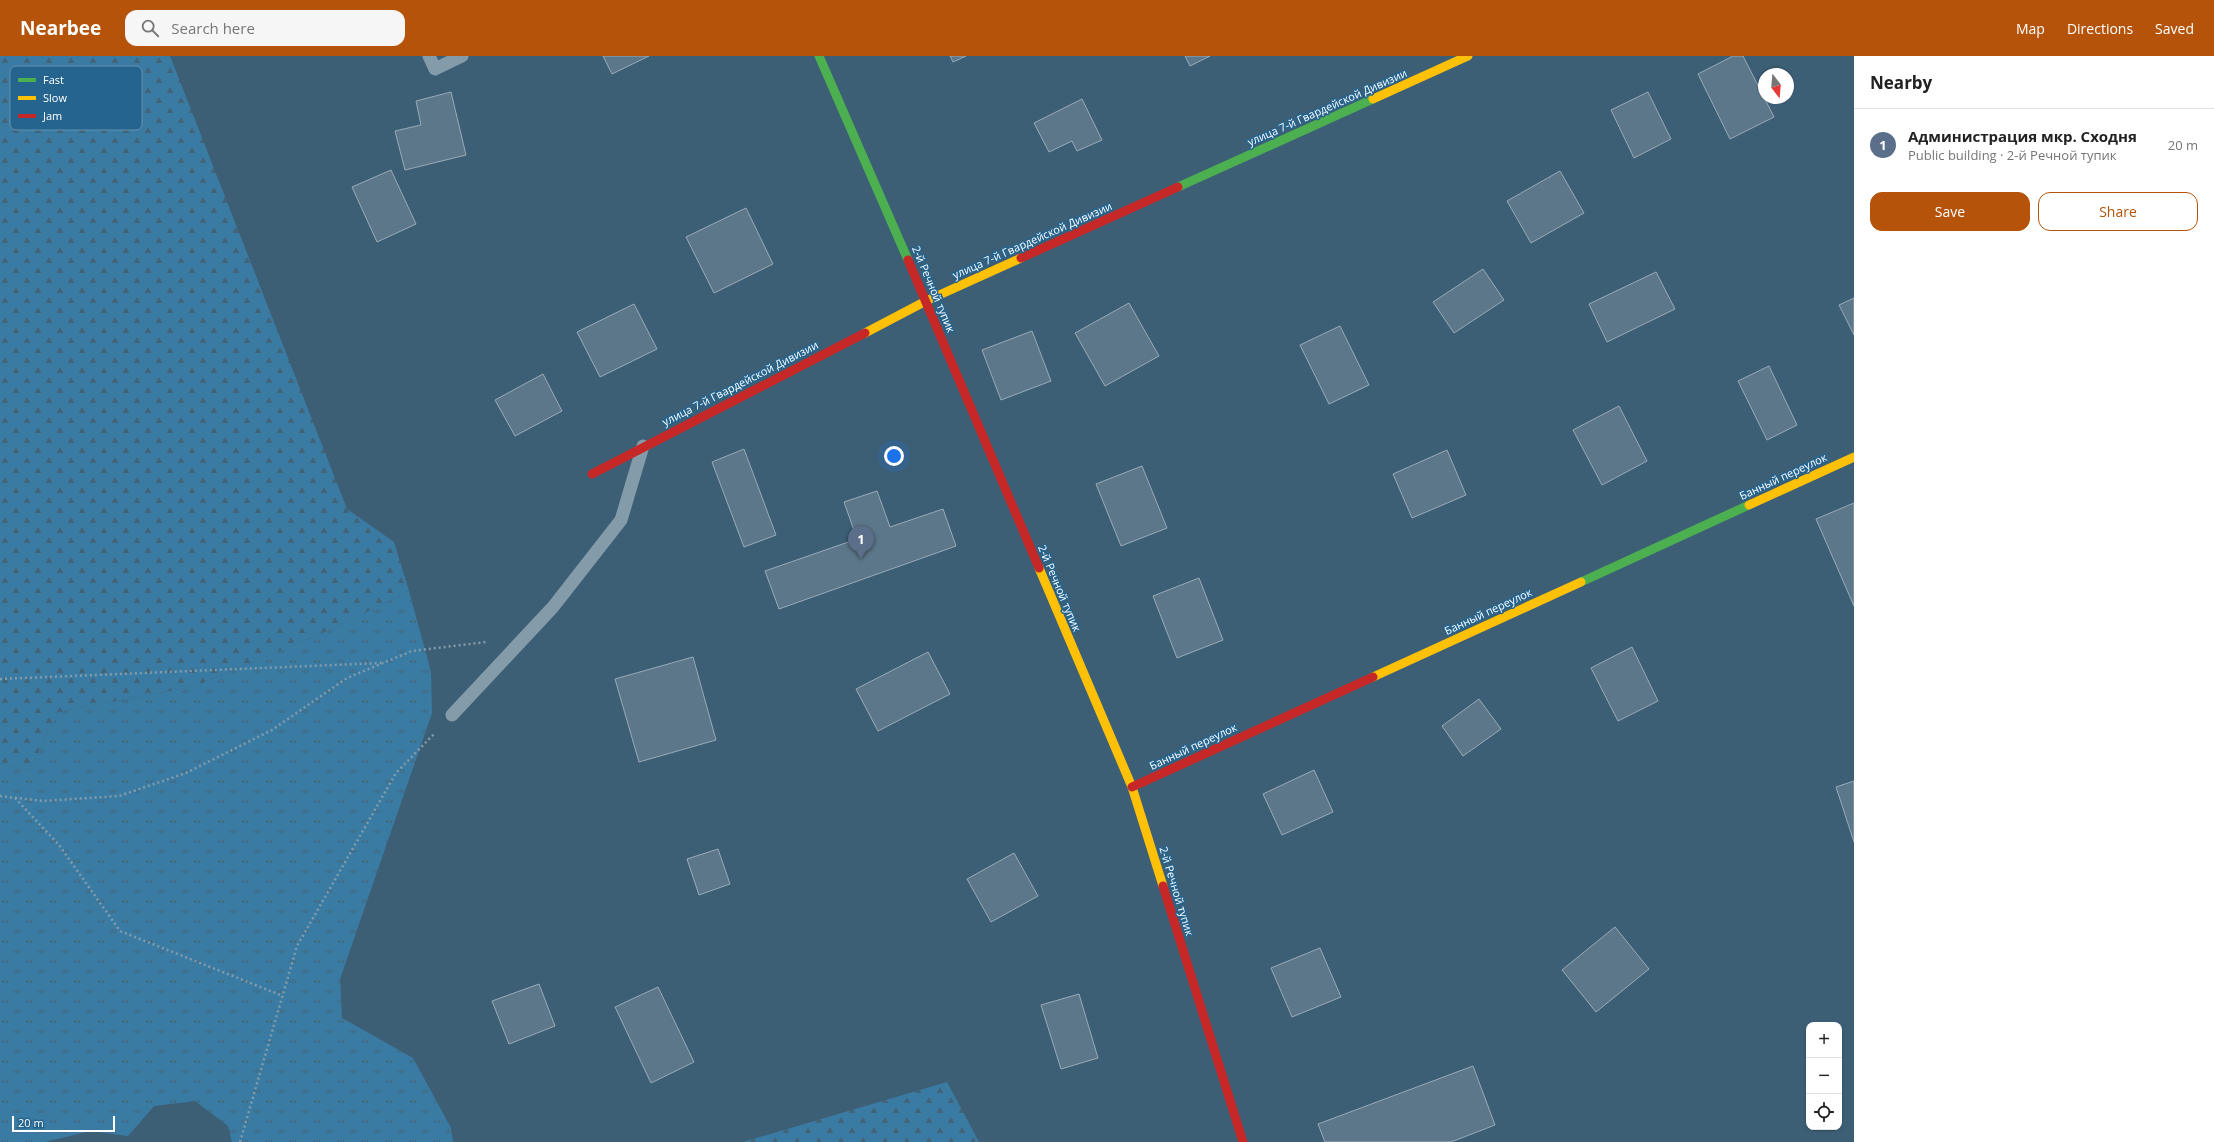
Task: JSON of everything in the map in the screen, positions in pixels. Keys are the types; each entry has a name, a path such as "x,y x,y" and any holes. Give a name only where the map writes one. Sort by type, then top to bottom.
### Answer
{"street":[{"name":"2-й Речной тупик","path":"819,56 926,301 1132,787 1243,1142"},
{"name":"улица 7-й Гвардейской Дивизии","path":"592,474 642,446 926,301 1468,56"},
{"name":"Банный переулок","path":"1132,787 1854,457"}],"lane":[{"path":"429,56 435,69 462,56"},
{"path":"452,715 552,607 621,520 642,446"}],"path":[{"path":"0,796 43,801 119,796 186,773 272,730 347,678 412,651 524,638"},
{"path":"0,679 384,663"},
{"path":"240,1142 297,946 396,773 452,715"},
{"path":"14,797 59,845 120,931 283,996"}],"green space":[{"path":"0,56 170,56 347,509 394,542 409,591 334,628 195,686 58,712 29,771 0,763"},
{"path":"409,591 431,672 432,713 340,979 342,1018 413,1058 451,1128 453,1142 232,1142 228,1126 195,1101 154,1106 128,1136 90,1131 45,1142 0,1142 0,763 29,771 58,712 195,686 334,628"},
{"path":"947,1082 979,1142 743,1142"}],"building":[{"path":"603,56 649,56 612,74"},
{"path":"950,56 966,56 953,62"},
{"path":"1185,56 1210,56 1190,66"},
{"path":"1733,56 1743,56 1758,86 1758,104 1767,104 1774,117 1730,139 1698,74"},
{"path":"451,92 466,155 405,170 395,131 421,125 416,101"},
{"path":"1648,92 1671,139 1634,158 1611,110"},
{"path":"1082,99 1102,140 1077,151 1072,141 1049,152 1034,123"},
{"path":"391,170 416,224 377,242 352,187"},
{"path":"1560,171 1584,213 1531,243 1507,201"},
{"path":"746,208 773,264 714,293 686,237"},
{"path":"1483,269 1504,300 1454,333 1433,302"},
{"path":"1656,272 1675,309 1607,342 1589,304"},
{"path":"1854,298 1854,335 1839,305"},
{"path":"1129,303 1159,356 1105,386 1075,333"},
{"path":"634,304 657,349 600,377 577,332"},
{"path":"1340,326 1369,385 1329,404 1300,345"},
{"path":"1032,331 1051,381 1001,400 982,350"},
{"path":"1769,366 1797,425 1767,440 1738,381"},
{"path":"543,374 562,411 515,436 495,400"},
{"path":"1619,406 1647,461 1602,485 1573,430"},
{"path":"744,449 776,535 744,547 712,462"},
{"path":"1447,450 1466,495 1412,518 1393,474"},
{"path":"1142,466 1167,528 1121,546 1096,484"},
{"path":"877,491 890,527 943,509 956,546 779,609 765,571 857,539 844,502"},
{"path":"1854,503 1854,606 1816,519"},
{"path":"1199,578 1223,640 1177,658 1153,596"},
{"path":"1632,647 1658,701 1618,721 1591,668"},
{"path":"928,652 950,694 878,731 856,689"},
{"path":"693,657 716,740 639,762 615,679"},
{"path":"1479,699 1501,729 1463,756 1442,726"},
{"path":"1314,770 1333,812 1282,835 1263,794"},
{"path":"1854,781 1854,842 1836,787"},
{"path":"718,849 730,884 699,895 687,859"},
{"path":"1014,853 1038,896 991,922 967,879"},
{"path":"1615,927 1649,969 1596,1012 1562,970"},
{"path":"1320,948 1341,997 1292,1017 1271,968"},
{"path":"539,984 555,1026 509,1044 492,1001"},
{"path":"658,987 694,1062 651,1083 615,1007"},
{"path":"1079,994 1098,1058 1061,1069 1041,1005"},
{"path":"1473,1066 1495,1125 1451,1142 1325,1142 1318,1124"}],"traffic: fast":[{"path":"819,56 908,260"},
{"path":"1178,187 1373,99"},
{"path":"1581,582 1749,505"}],"traffic: slow":[{"path":"1373,99 1468,56"},
{"path":"865,333 926,301 1021,258"},
{"path":"1749,505 1854,457"},
{"path":"1039,568 1132,787 1163,886"},
{"path":"1373,677 1581,582"}],"traffic: jam":[{"path":"1021,258 1178,187"},
{"path":"908,260 1039,568"},
{"path":"592,474 865,333"},
{"path":"1132,787 1373,677"},
{"path":"1163,886 1243,1142"}],"place":[{"name":"Администрация мкр. Сходня","path":"861,559"}]}
